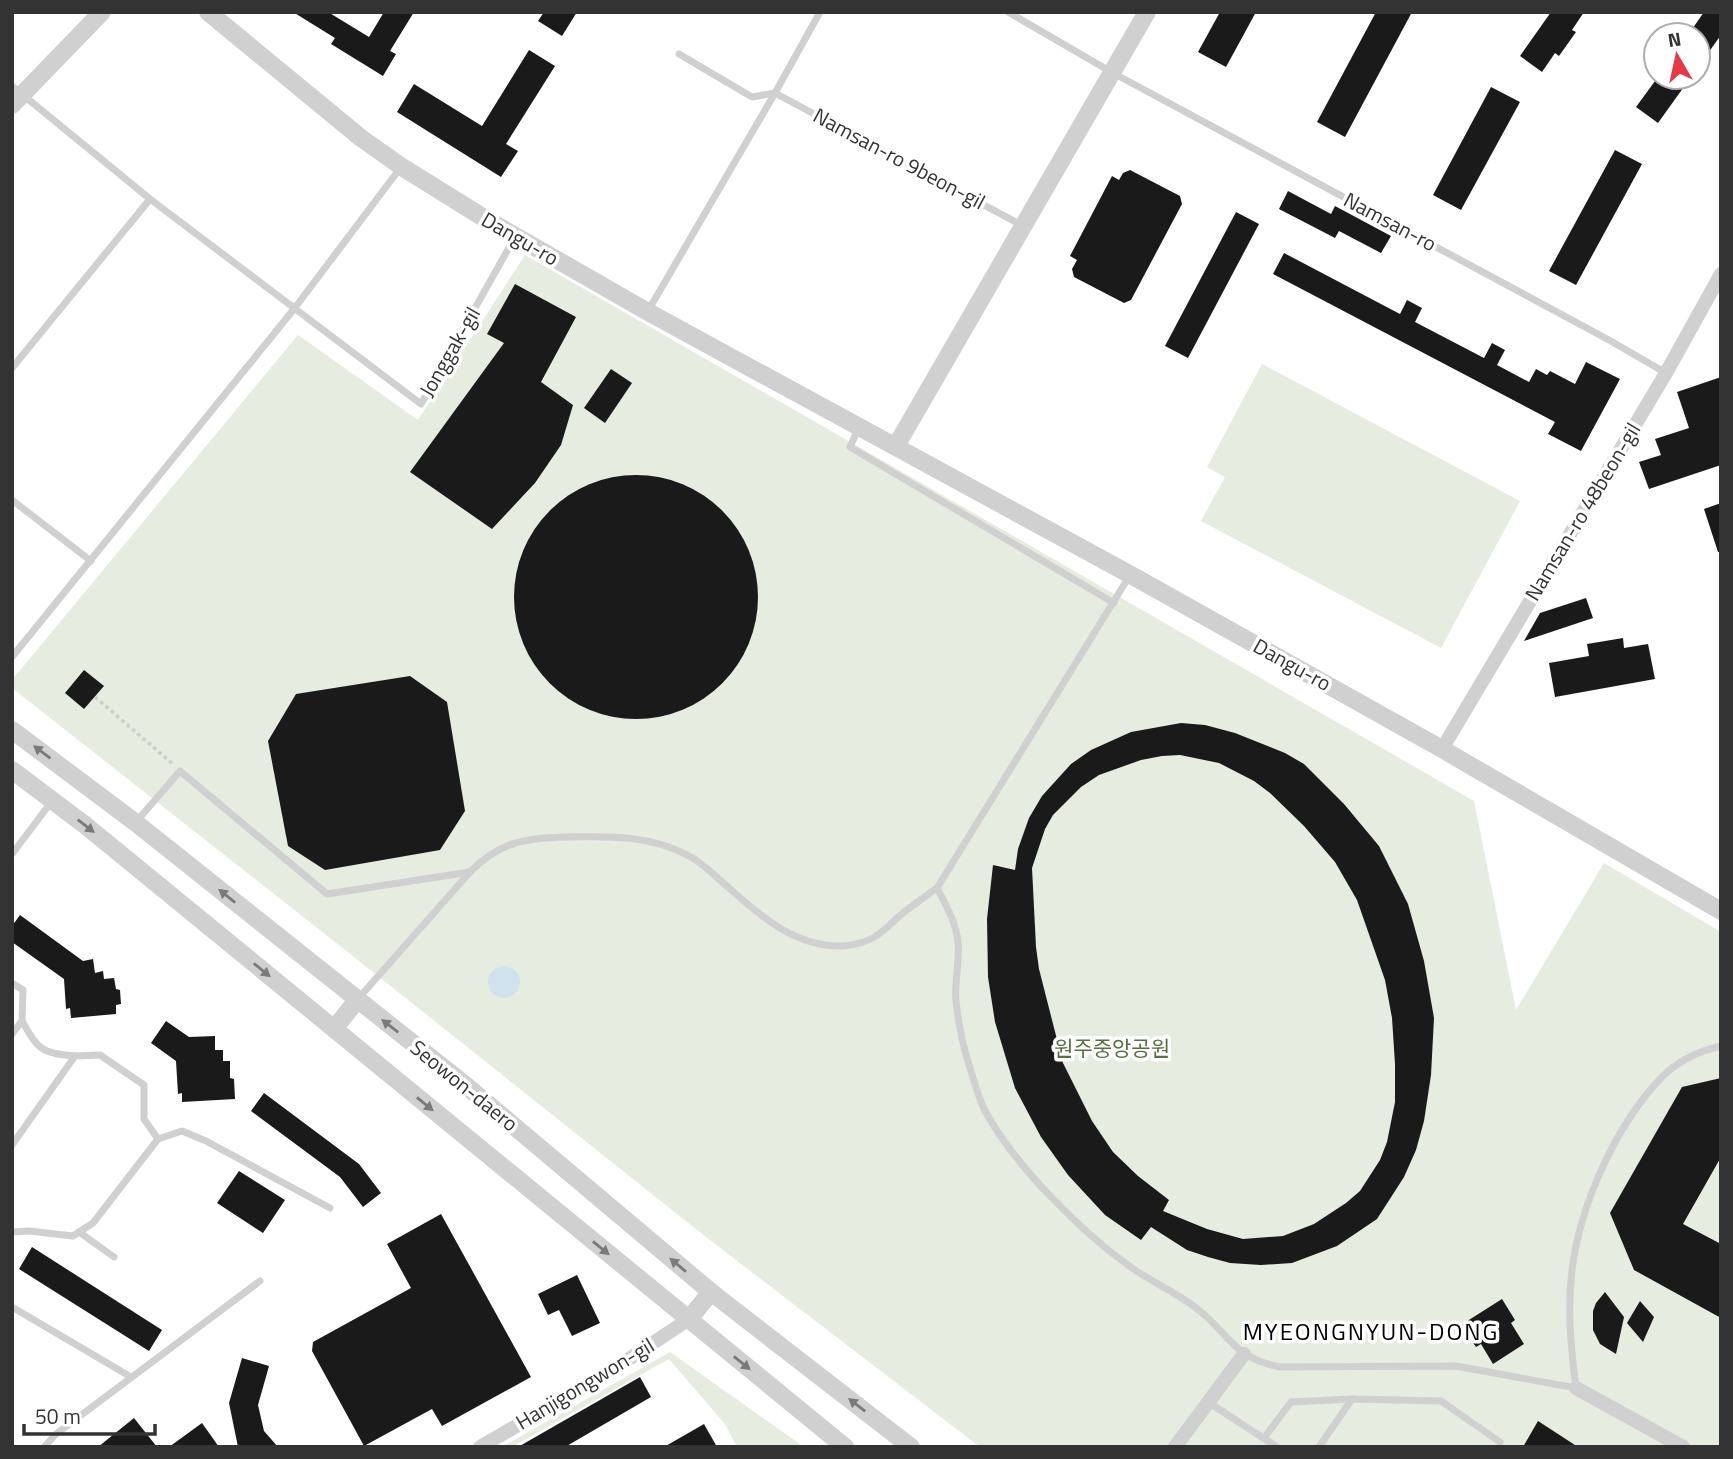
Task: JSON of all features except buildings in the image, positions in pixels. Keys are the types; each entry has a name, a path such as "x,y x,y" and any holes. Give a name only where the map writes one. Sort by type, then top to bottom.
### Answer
{"street":[{"path":"15,95 102,12"},
{"name":"Dangu-ro","path":"208,12 361,138 402,167 516,236 648,312 1131,575 1442,749 1721,911"},
{"path":"896,446 1147,12"},
{"name":"Namsan-ro 48beon-gil","path":"1442,749 1666,373 1721,274"},
{"name":"Seowon-daero","path":"12,730 136,823 471,1091 711,1292 905,1445"},
{"name":"Seowon-daero","path":"12,770 845,1447"},
{"path":"334,1029 357,1000"},
{"path":"689,1320 711,1292"},
{"name":"Hanjigongwon-gil","path":"480,1447 608,1373 689,1320"},
{"path":"1175,1447 1244,1354"},
{"path":"1576,1388 1659,1441 1683,1447"}],"lane":[{"path":"648,312 820,12"},
{"name":"Namsan-ro","path":"1008,12 1113,74 1666,373"},
{"name":"Namsan-ro 9beon-gil","path":"679,54 752,97 775,93 1023,226"},
{"name":"Jonggak-gil","path":"15,95 421,404 516,236"},
{"path":"12,657 294,309 402,167"},
{"path":"12,368 150,199"},
{"path":"859,426 850,447 1114,603"},
{"path":"12,500 91,561"},
{"path":"357,1000 485,857 505,845 550,837 612,836 643,839 692,857 780,929 811,943 845,946 873,939 937,888 1131,575"},
{"path":"136,823 180,771 327,894 470,872"},
{"path":"12,853 52,800"},
{"path":"937,888 950,914 958,942 956,1000 966,1054 984,1108 1007,1143 1033,1176 1085,1232 1133,1269 1179,1295 1208,1317 1224,1337 1244,1354 1261,1363 1279,1367 1455,1366 1576,1388 1568,1318 1572,1270 1581,1222 1601,1171 1622,1132 1662,1077 1685,1060 1721,1046"},
{"path":"12,983 23,990 22,1021 33,1041 47,1053 100,1055 144,1085 145,1119 158,1139"},
{"path":"12,1034 22,1021"},
{"path":"12,1145 75,1056"},
{"path":"12,1232 29,1231 73,1236 93,1223 158,1139 182,1131 330,1208"},
{"path":"79,1232 114,1257"},
{"path":"44,1447 131,1377 260,1281"},
{"path":"12,1307 131,1377"},
{"path":"1264,1438 1291,1402 1352,1399 1441,1401 1500,1441"},
{"path":"1319,1447 1352,1399"},
{"path":"1208,1402 1277,1447"}],"path":[{"path":"95,696 180,771"}],"green space":[{"name":"원주중앙공원","path":"525,255 1474,801 1516,1010 1604,863 1721,932 1721,1447 980,1447 706,1237 12,688 12,680 298,335 418,420"},
{"path":"1262,364 1520,501 1441,648 1201,521 1225,477 1207,467"},
{"path":"670,1352 804,1447 737,1447 725,1424 669,1359 512,1447 502,1447"}],"water":[{"path":"504,966 515,971 520,982 515,993 504,998 493,993 488,982 493,971"}],"district":[{"name":"MYEONGNYUN-DONG","path":"1371,1332"}]}
